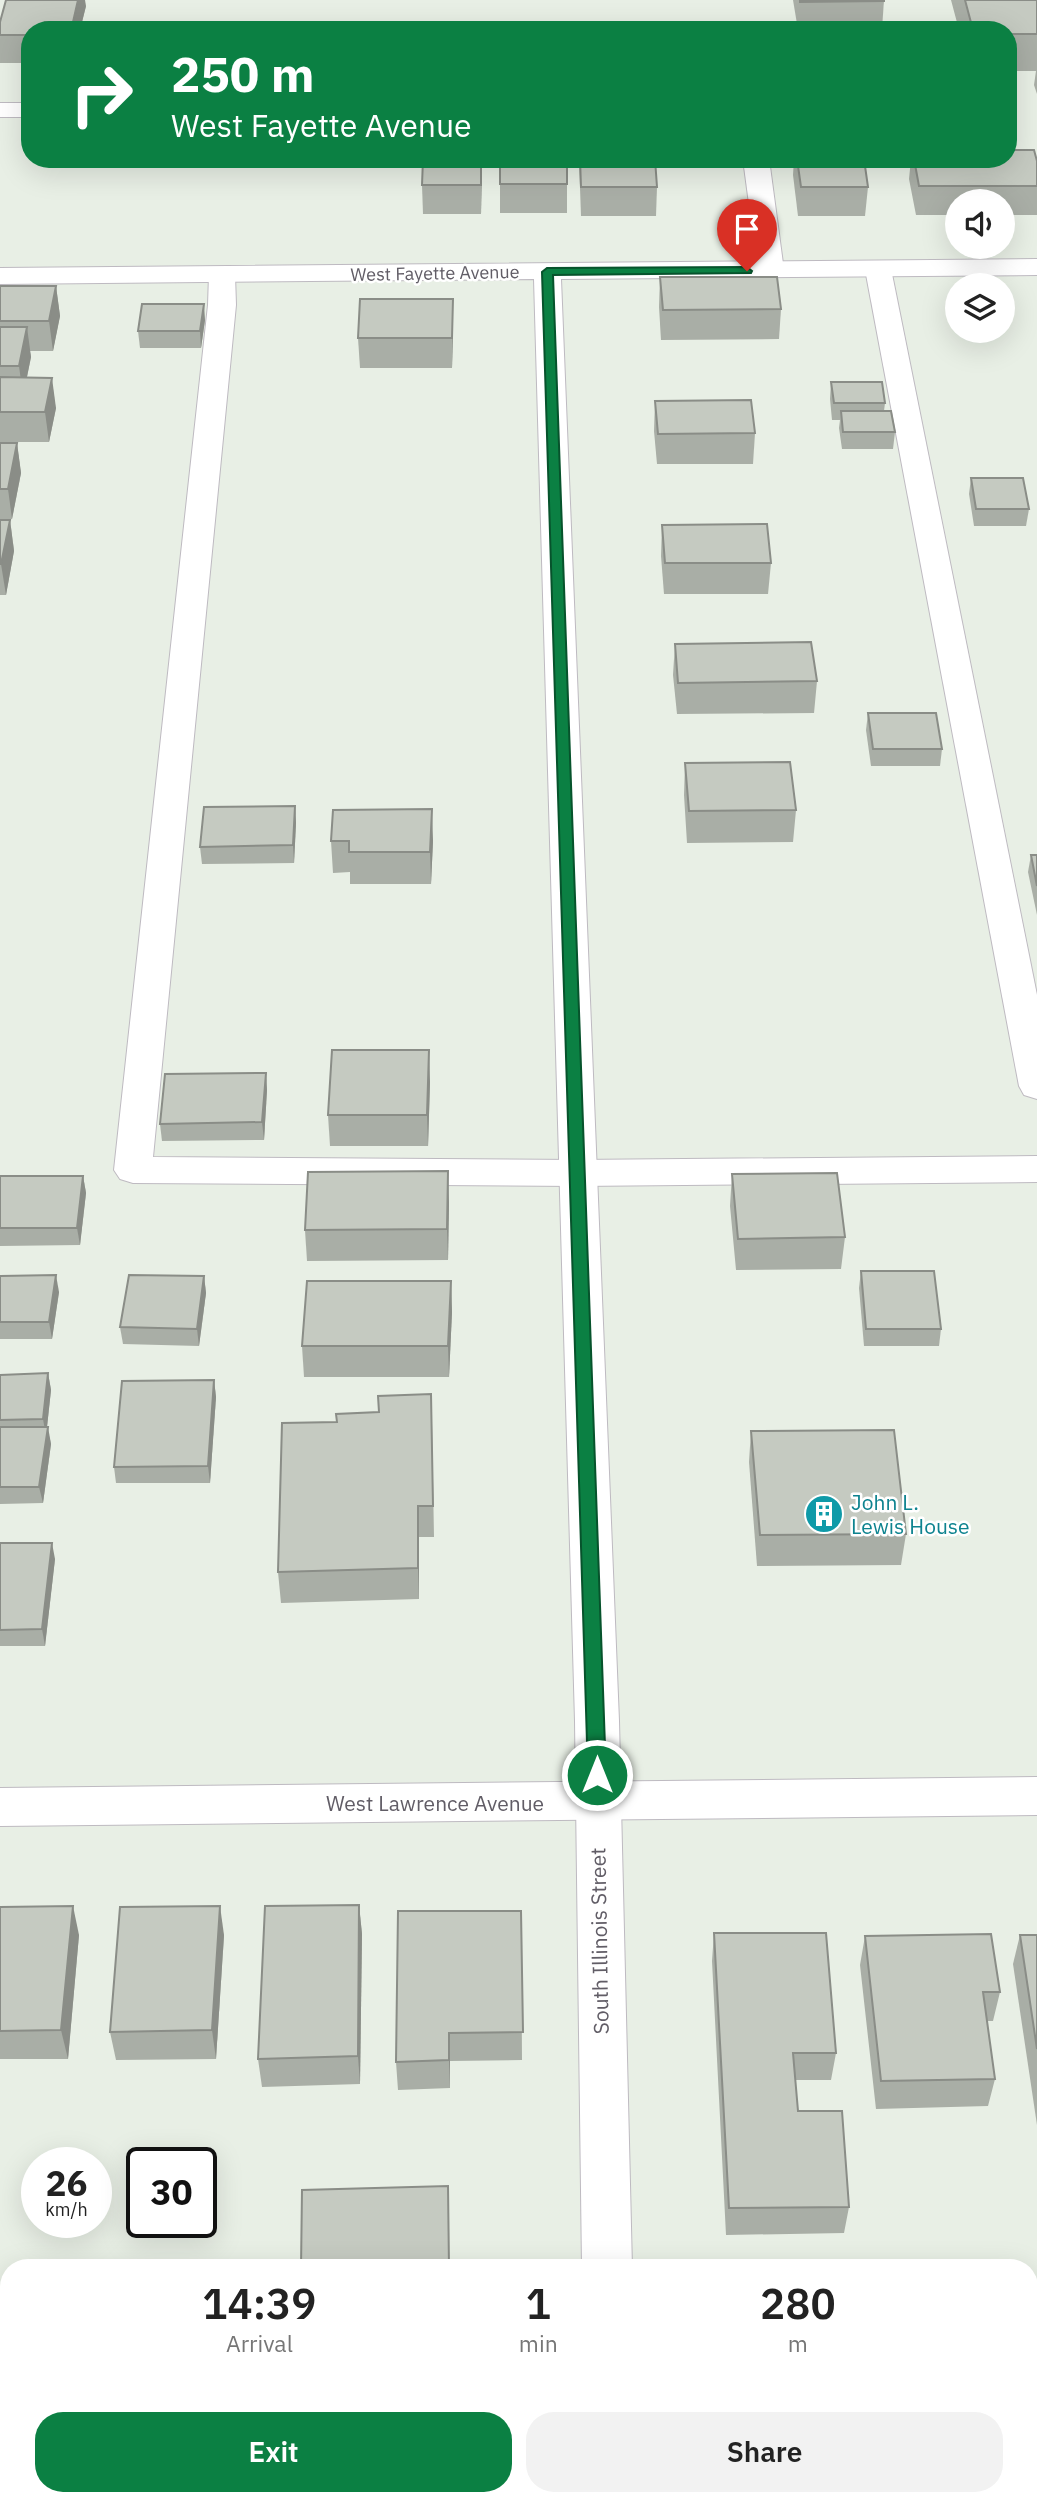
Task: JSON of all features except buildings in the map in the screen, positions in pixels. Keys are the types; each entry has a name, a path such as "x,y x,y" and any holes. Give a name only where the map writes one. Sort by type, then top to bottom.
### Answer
{"street":[{"path":"0,110 21,110"},
{"path":"757,168 771,271"},
{"name":"West Fayette Avenue","path":"0,276 1037,267"},
{"path":"878,270 1037,1086"},
{"name":"South Illinois Street","path":"547,272 597,1721 607,2259"},
{"path":"222,275 222,304 133,1170 577,1173 1037,1169"},
{"name":"West Lawrence Avenue","path":"0,1807 1037,1796"}],"place":[{"name":"John L. Lewis House","path":"824,1514"}],"route":[{"path":"597,1775 547,272 747,271"}]}
